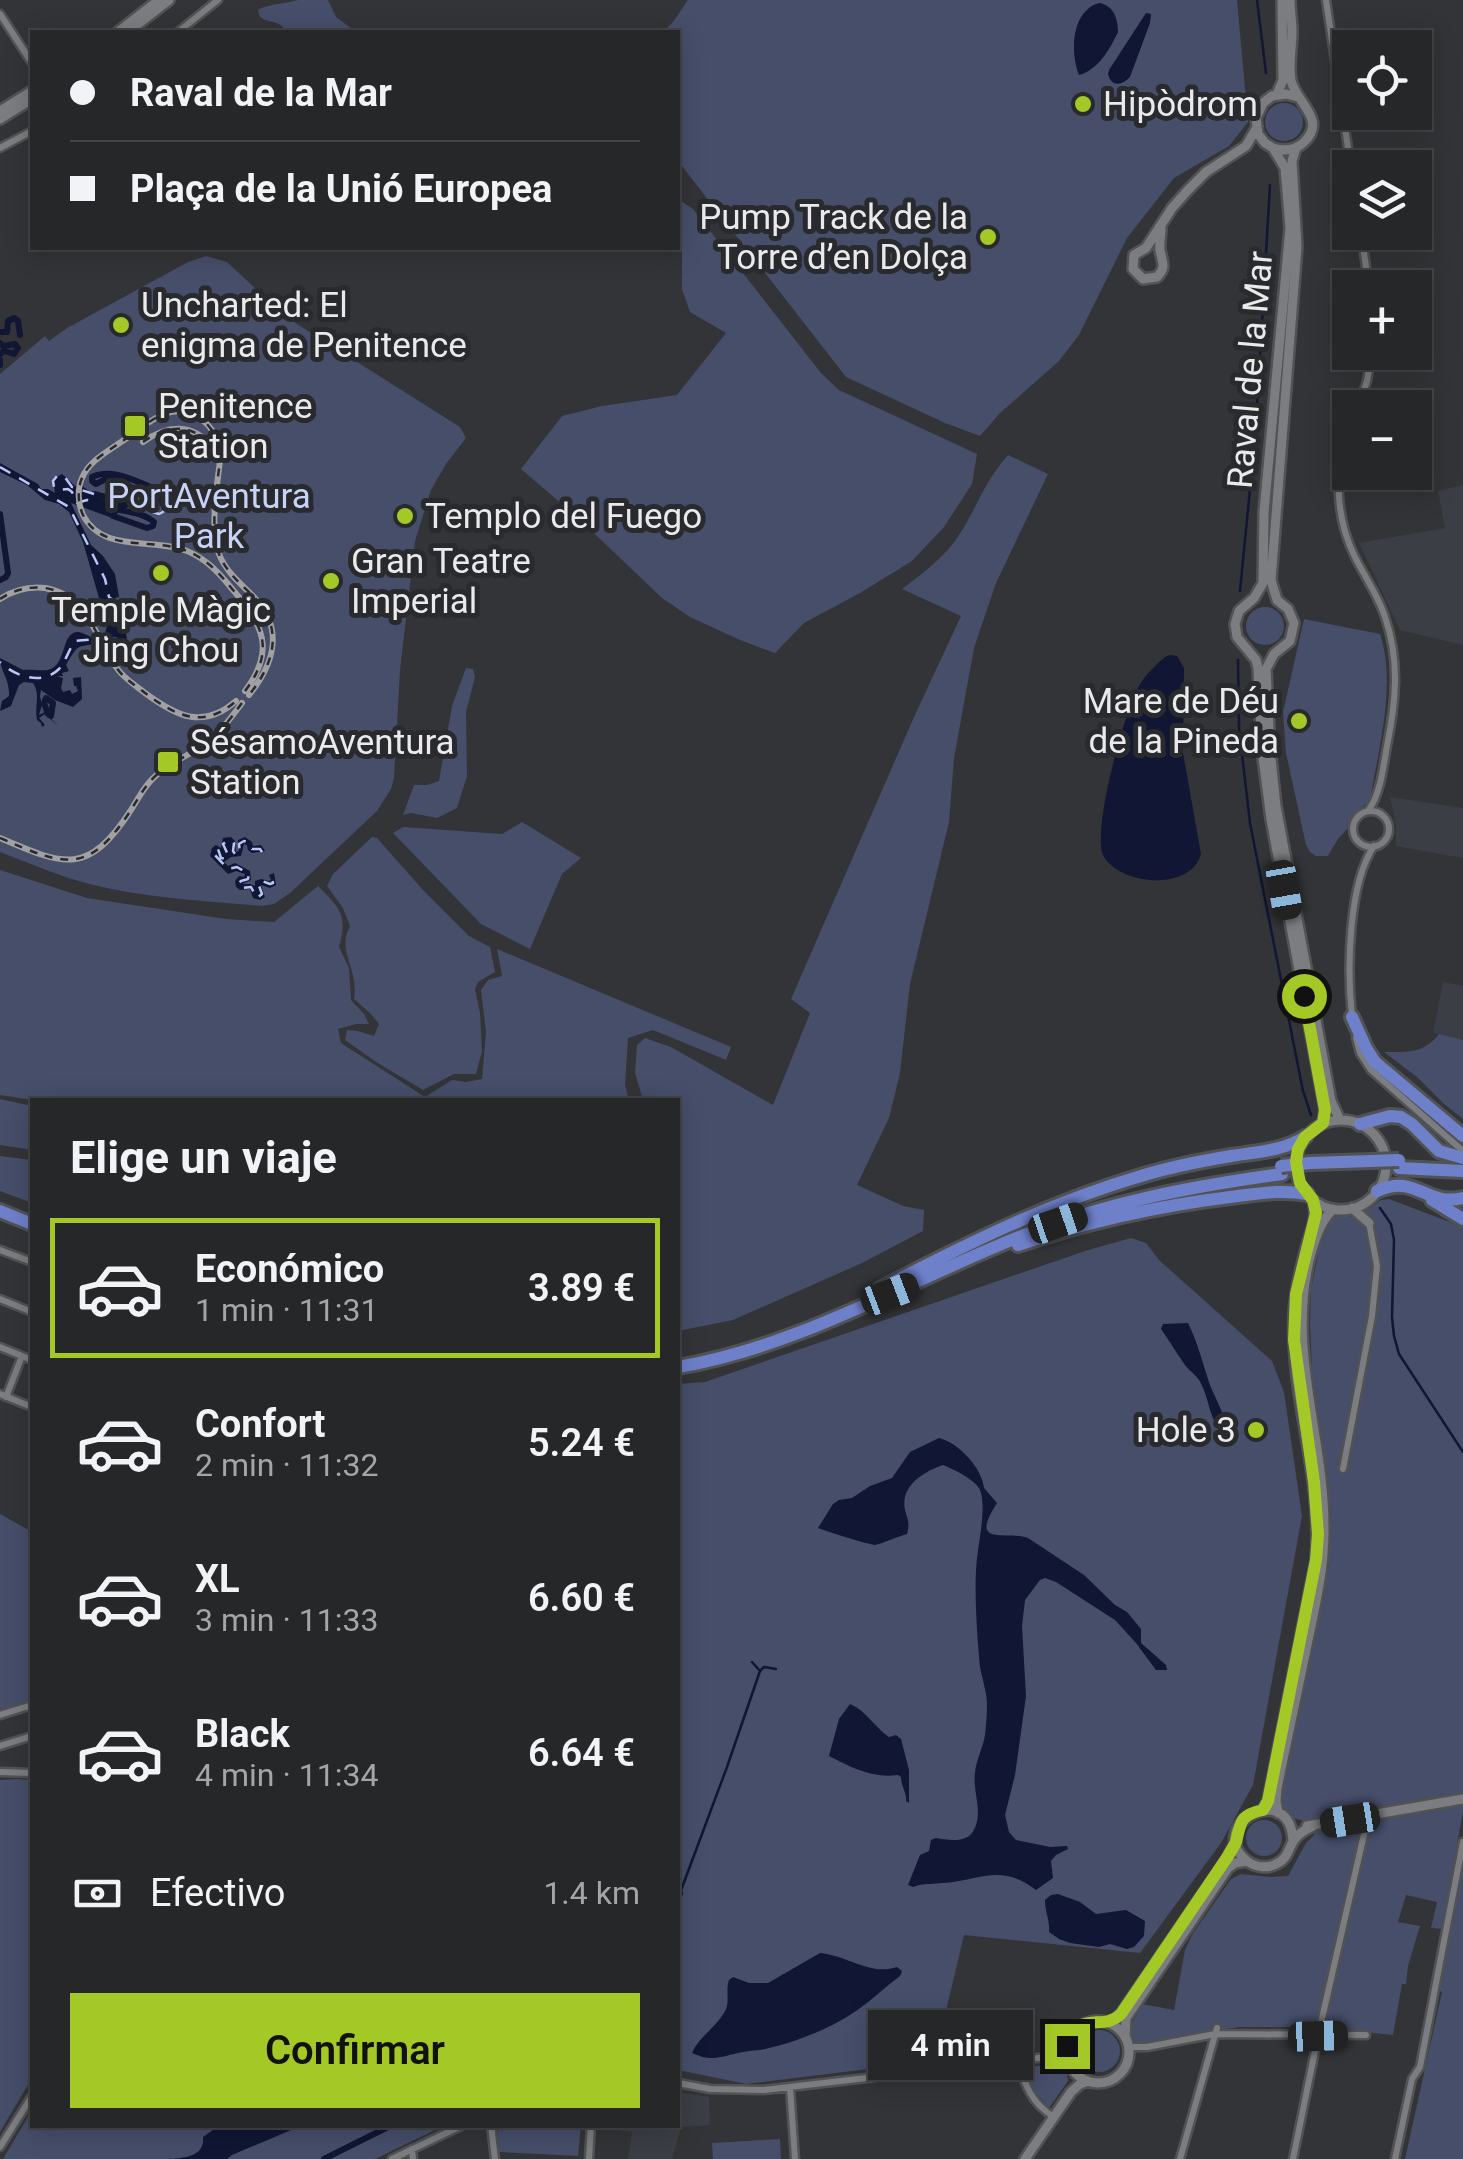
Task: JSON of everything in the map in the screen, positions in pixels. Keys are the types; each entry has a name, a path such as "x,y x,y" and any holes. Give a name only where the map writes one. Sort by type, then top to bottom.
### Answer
{"highway":[{"path":"1352,1017 1375,1062 1463,1136"},
{"path":"1360,1124 1401,1117 1440,1150 1463,1157"},
{"path":"885,1292 954,1250 1083,1195 1204,1160 1286,1147 1305,1137"},
{"path":"680,1367 758,1349 820,1326 970,1248 1086,1205 1148,1188 1209,1176 1463,1157"},
{"path":"1399,1164 1463,1171"},
{"path":"1372,1196 1401,1184 1441,1200 1463,1198"},
{"path":"1414,1187 1463,1219"},
{"path":"680,1359 755,1341 1023,1244 1105,1220 1194,1202 1285,1190 1310,1197"},
{"path":"0,1203 30,1215"},
{"path":"0,1211 30,1223"}],"street":[{"path":"120,30 158,0"},
{"path":"131,30 169,0"},
{"path":"180,30 218,0"},
{"path":"1277,94 1283,80 1282,0"},
{"name":"Raval de la Mar","path":"1290,0 1290,78 1298,98 1310,110 1312,124 1292,160 1298,247 1271,580 1278,600 1291,613 1294,629 1286,647 1274,654 1266,669 1276,806 1330,1101 1340,1120"},
{"path":"1326,0 1348,150"},
{"path":"0,14 30,61"},
{"path":"0,111 30,92"},
{"path":"1146,248 1155,249 1164,261 1162,272 1144,279 1135,274 1132,264 1136,253 1146,248 1172,208 1206,172 1246,146 1256,129 1260,107 1267,99 1277,94 1298,98"},
{"path":"0,119 30,100"},
{"name":"Raval de la Mar","path":"1256,129 1281,160 1286,173 1290,247 1264,512 1263,583 1254,598 1243,606 1235,624 1240,643 1258,668 1268,802 1324,1102 1323,1123"},
{"path":"0,148 30,131"},
{"path":"1246,146 1296,148"},
{"path":"1160,254 1161,228"},
{"path":"1338,490 1353,554 1386,618 1396,668 1395,702 1378,791 1368,812"},
{"path":"1254,598 1278,600"},
{"path":"1250,652 1274,654"},
{"path":"1378,791 1380,814 1388,832 1374,846 1364,866 1351,926 1349,982 1360,1053 1371,1070 1463,1157"},
{"path":"1364,866 1360,843 1354,836 1354,822 1368,812 1380,814"},
{"path":"1360,843 1374,846"},
{"path":"1263,1810 1268,1801 1318,1534 1294,1340 1296,1294 1316,1218 1296,1166 1298,1149 1305,1137 1323,1123 1340,1120 1360,1124 1374,1134 1384,1154 1384,1176 1372,1196 1369,1223 1376,1266 1372,1316 1343,1469"},
{"path":"1310,1197 1333,1209 1352,1208 1372,1196"},
{"path":"1352,1208 1369,1223"},
{"path":"1278,1813 1277,1788 1324,1548 1323,1495 1302,1349 1303,1296 1320,1227 1333,1209"},
{"path":"0,1250 30,1261"},
{"path":"0,1299 30,1311"},
{"path":"0,1347 30,1359"},
{"path":"22,1356 3,1396 30,1405"},
{"path":"0,1715 30,1706"},
{"path":"0,1746 30,1737"},
{"path":"0,1772 30,1773"},
{"path":"1290,1825 1313,1826 1463,1799"},
{"path":"1293,1842 1290,1825 1278,1813 1251,1813 1237,1829 1240,1853 1262,1867 1278,1864 1302,1832 1313,1826"},
{"path":"1293,2159 1368,1817"},
{"path":"1108,2022 1121,2014 1236,1842"},
{"path":"1396,2159 1412,2079 1420,2067 1463,1842"},
{"path":"1025,2159 1071,2092 1080,2084 1102,2082 1119,2074 1128,2062 1126,2018 1228,1868 1248,1861"},
{"path":"1054,2056 1067,2046 1078,2028 1097,2020 1114,2026 1127,2042 1147,2048 1216,2031 1366,2035"},
{"path":"1180,2159 1216,2031"},
{"path":"1067,2046 1075,2072 1089,2081"},
{"path":"680,2083 735,2090 790,2087 1054,2056 1068,2059"},
{"path":"1018,2060 1035,2102 1054,2117"},
{"path":"1071,2092 1075,2072"},
{"path":"790,2087 795,2159"},
{"path":"0,2147 30,2099"},
{"path":"392,2159 457,2128"},
{"path":"491,2128 495,2159"},
{"path":"589,2159 591,2128"},
{"path":"412,2149 412,2159"}],"shaded area":[{"path":"1099,3 1114,13 1118,32 1098,64 1079,75 1074,56 1078,23 1090,7"},
{"path":"1146,13 1151,14 1150,23 1130,77 1114,83 1109,70"},
{"path":"0,463 41,489 55,493 53,479 62,474 75,486 80,484 120,507 115,519 71,503 91,545 115,574 118,622 123,624 127,638 120,642 116,637 108,638 74,652 66,665 69,671 57,676 63,678 63,692 70,690 72,694 78,691 73,678 81,677 82,699 73,707 41,690 39,715 45,712 58,726 45,714 39,718 45,725 42,727 37,720 37,692 33,683 19,685 11,706 0,711 2,701 9,696 0,658 23,670 48,670 59,662 73,633 95,638 105,633 107,626 83,542 69,512 0,472"},
{"path":"1463,485 1463,645 1400,630 1359,543 1445,528 1438,491"},
{"path":"1170,655 1177,656 1184,668 1183,753 1201,854 1195,866 1184,874 1171,879 1140,879 1113,867 1104,857 1101,844 1105,800 1133,699 1147,674"},
{"path":"1390,797 1463,808 1463,858 1396,846"},
{"path":"231,837 236,852 238,840 245,837 265,851 252,853 244,844 241,856 224,862 250,871 251,880 242,884 255,886 255,881 269,881 269,875 274,873 276,885 261,885 265,897 260,900 253,898 250,889 236,887 235,881 245,874 228,874 210,856 216,845 221,848 223,838"},
{"path":"1443,982 1463,986 1463,1040 1433,1033"},
{"path":"1188,1323 1227,1436 1216,1425 1199,1380 1161,1329 1163,1324"},
{"path":"939,1438 968,1457 997,1503 989,1517 988,1532 1028,1538 1084,1575 1127,1612 1141,1629 1141,1643 1166,1665 1167,1670 1156,1670 1115,1620 1056,1582 1040,1580 1025,1600 1022,1626 1026,1696 1005,1815 1009,1832 1016,1840 1068,1849 1051,1861 1053,1878 1036,1890 1001,1875 908,1885 920,1855 929,1851 931,1840 965,1838 978,1819 975,1773 985,1735 987,1705 976,1609 983,1512 978,1486 943,1465 921,1476 904,1501 907,1534 875,1545 818,1528 833,1504 892,1478 910,1452"},
{"path":"850,1704 889,1737 896,1735 901,1739 909,1770 909,1803 898,1775 871,1774 829,1756 839,1719"},
{"path":"1058,1894 1080,1902 1096,1914 1126,1910 1145,1921 1144,1936 1127,1949 1059,1939 1049,1932 1045,1900"},
{"path":"820,1953 868,1967 897,1967 902,1971 856,2011 803,2038 715,2058 692,2053 726,2009 729,1980 733,1977 749,1983 768,1983"},
{"path":"680,2092 709,2097 710,2125 681,2127 672,2159 628,2159 632,2132 609,2129 680,2128"},
{"path":"216,2128 296,2128 227,2159 167,2159 196,2153 203,2137"}],"green space":[{"path":"298,0 328,0 336,17 353,30 285,30 262,18 258,10"},
{"path":"688,0 1237,0 1248,122 1229,146 1174,178 1127,238 1079,335 1059,361 980,436 846,377 680,164 680,30 663,30"},
{"path":"1284,103 1297,109 1303,122 1297,135 1284,141 1271,135 1265,122 1271,109"},
{"path":"681,201 693,209 821,373 839,390 977,454 972,484 944,527 912,561 804,623 775,653 690,617 662,598 521,469 562,416 677,395 726,333 690,312 682,289"},
{"name":"PortAventura Park","path":"206,256 227,262 286,317 460,427 466,438 431,490 415,541 391,789 377,811 290,893 274,904 262,906 110,889 0,852 0,374 45,336 49,341 188,262"},
{"path":"1008,455 1048,474 996,583 974,648 954,758 949,822 910,984 900,1073 889,1118 857,1185 903,1206 924,1210 923,1231 862,1263 733,1320 680,1331 680,1098 642,1098 635,1073 637,1045 645,1038 671,1047 773,1105 810,1013 791,999 961,616 902,589 953,543"},
{"path":"1265,607 1278,613 1284,626 1278,639 1265,645 1252,639 1246,626 1252,613"},
{"path":"1304,619 1380,634 1385,653 1384,717 1370,801 1356,812 1328,856 1316,856 1306,845 1286,753 1283,712"},
{"path":"466,668 473,669 475,677 466,712 467,776 457,808 437,818 403,815 414,785 439,781 452,706"},
{"path":"522,822 581,858 562,874 530,949 481,924 393,833 403,827 502,834"},
{"path":"372,837 469,936 490,947 495,972 478,982 475,989 482,1051 476,1074 454,1074 423,1090 345,1040 347,1030 374,1036 379,1024 354,999 354,978 345,944 350,926 327,886 333,874"},
{"path":"0,870 87,898 226,919 274,922 318,886 340,913 343,927 339,947 349,968 351,1000 369,1024 338,1029 341,1043 425,1097 452,1080 482,1079 486,1032 481,990 488,980 502,976 497,949 731,1047 726,1060 653,1030 628,1038 625,1085 628,1098 30,1100 0,1095"},
{"path":"1439,1034 1463,1040 1463,1119 1384,1052 1421,1048"},
{"path":"0,1099 30,1106 30,1150 0,1145"},
{"path":"0,1156 30,1160 30,1202 0,1191"},
{"path":"1389,1199 1463,1227 1463,1811 1442,1929 1431,1928 1437,1902 1406,1895 1398,1922 1420,1926 1406,1984 1402,1984 1393,2035 1313,2027 1239,2027 1135,2042 1129,2029 1142,2004 1174,2010 1185,1950 1231,1879 1241,1874 1288,1876 1315,1834 1308,1822 1285,1816 1280,1792 1329,1566 1331,1514 1312,1370 1311,1289 1321,1240 1334,1216 1355,1218 1381,1200"},
{"path":"1131,1238 1146,1243 1159,1260 1272,1361 1284,1392 1302,1516 1253,1785 1221,1843 1140,1953 964,1935 934,2061 746,2084 680,2070 680,1384 705,1382"},
{"path":"0,1514 30,1531 30,1702 0,1710"},
{"path":"0,1780 30,1780 30,2081 0,2132"},
{"path":"1264,1820 1277,1825 1282,1838 1277,1851 1264,1856 1251,1851 1246,1838 1251,1825"},
{"path":"1463,1858 1463,2159 1405,2159 1442,1992 1437,1990"},
{"path":"1099,2030 1114,2036 1120,2051 1114,2066 1099,2072 1084,2066 1078,2051 1084,2036"},
{"path":"1057,2064 1066,2069 1068,2081 1049,2108 1031,2087 1026,2067"},
{"path":"30,2113 30,2128 439,2128 375,2159 3,2159"},
{"path":"497,2128 581,2128 578,2156 499,2152"},
{"path":"780,2139 781,2159 713,2159 712,2143"}],"waterway":[{"path":"1257,0 1266,73"},
{"path":"1257,406 1270,185"},
{"path":"0,332 7,332 8,321 14,318 20,335"},
{"path":"0,343 15,344 18,348 14,354 0,354"},
{"path":"0,360 0,365"},
{"path":"1240,591 1256,428"},
{"path":"135,489 108,478 96,484 92,477 116,475 156,489 165,508"},
{"path":"111,508 116,509 134,513 145,516 154,522 153,526 147,528 113,516 112,512 113,509 114,508 115,505 126,505 129,501 126,495 115,496 113,488 118,486 129,493"},
{"path":"94,494 117,500"},
{"path":"0,514 8,573 0,580"},
{"path":"1238,660 1239,728 1250,823 1311,1115"},
{"path":"46,698 53,703 51,716 44,703 46,698"},
{"path":"1380,1208 1391,1224 1394,1240 1392,1317 1399,1354 1463,1452"},
{"path":"752,1662 760,1671"},
{"path":"680,1893 760,1671 764,1667 776,1669"},
{"path":"324,2159 386,2128"}],"ferry route":[{"path":"0,467 69,507 105,579 109,597 116,603 111,609 108,634 99,639 75,641 52,674 28,677 0,662"},
{"path":"94,494 72,487 64,476 53,481 58,490 72,492 77,503 95,503"},
{"path":"129,493 144,499 151,508 156,507 158,503 153,497 135,489"},
{"path":"132,505 159,514 165,508"},
{"path":"262,852 244,841 239,844 240,853 235,854 234,843 228,840 223,844 227,859 221,858 218,849 213,853 228,869 237,867 249,874 248,879 238,884 251,887 257,898 262,894 258,883 273,883 271,874"}],"railway":[{"path":"245,691 260,663 262,638 252,615 223,578 187,551 103,535 81,511 79,487 89,467 166,413 186,412 202,420 214,434 221,452 214,517 219,554 229,572 263,608 272,633 270,658 249,695"},
{"path":"143,442 161,432 179,429 196,433 212,447"},
{"path":"0,599 21,589 39,588 71,599 88,618 122,675 179,713 212,715 236,701"},
{"path":"0,838 59,859 88,855 116,831 155,777 212,739 242,703"}],"place":[{"name":"Hipòdrom","path":"1083,104"},
{"name":"Pump Track de la Torre d’en Dolça","path":"988,237"},
{"name":"Uncharted: El enigma de Penitence","path":"121,325"},
{"name":"Penitence Station","path":"135,426"},
{"name":"Templo del Fuego","path":"405,516"},
{"name":"Temple Màgic Jing Chou","path":"161,573"},
{"name":"Gran Teatre Imperial","path":"331,581"},
{"name":"Mare de Déu de la Pineda","path":"1299,721"},
{"name":"SésamoAventura Station","path":"168,762"},
{"name":"Hole 3","path":"1256,1430"}],"route":[{"path":"1067,2046 1071,2036 1087,2022 1108,2022 1121,2014 1226,1859 1236,1842 1240,1822 1263,1810 1268,1801 1314,1578 1318,1534 1294,1340 1296,1294 1316,1218 1313,1200 1298,1179 1296,1157 1305,1137 1323,1123 1325,1110 1304,996"}]}
